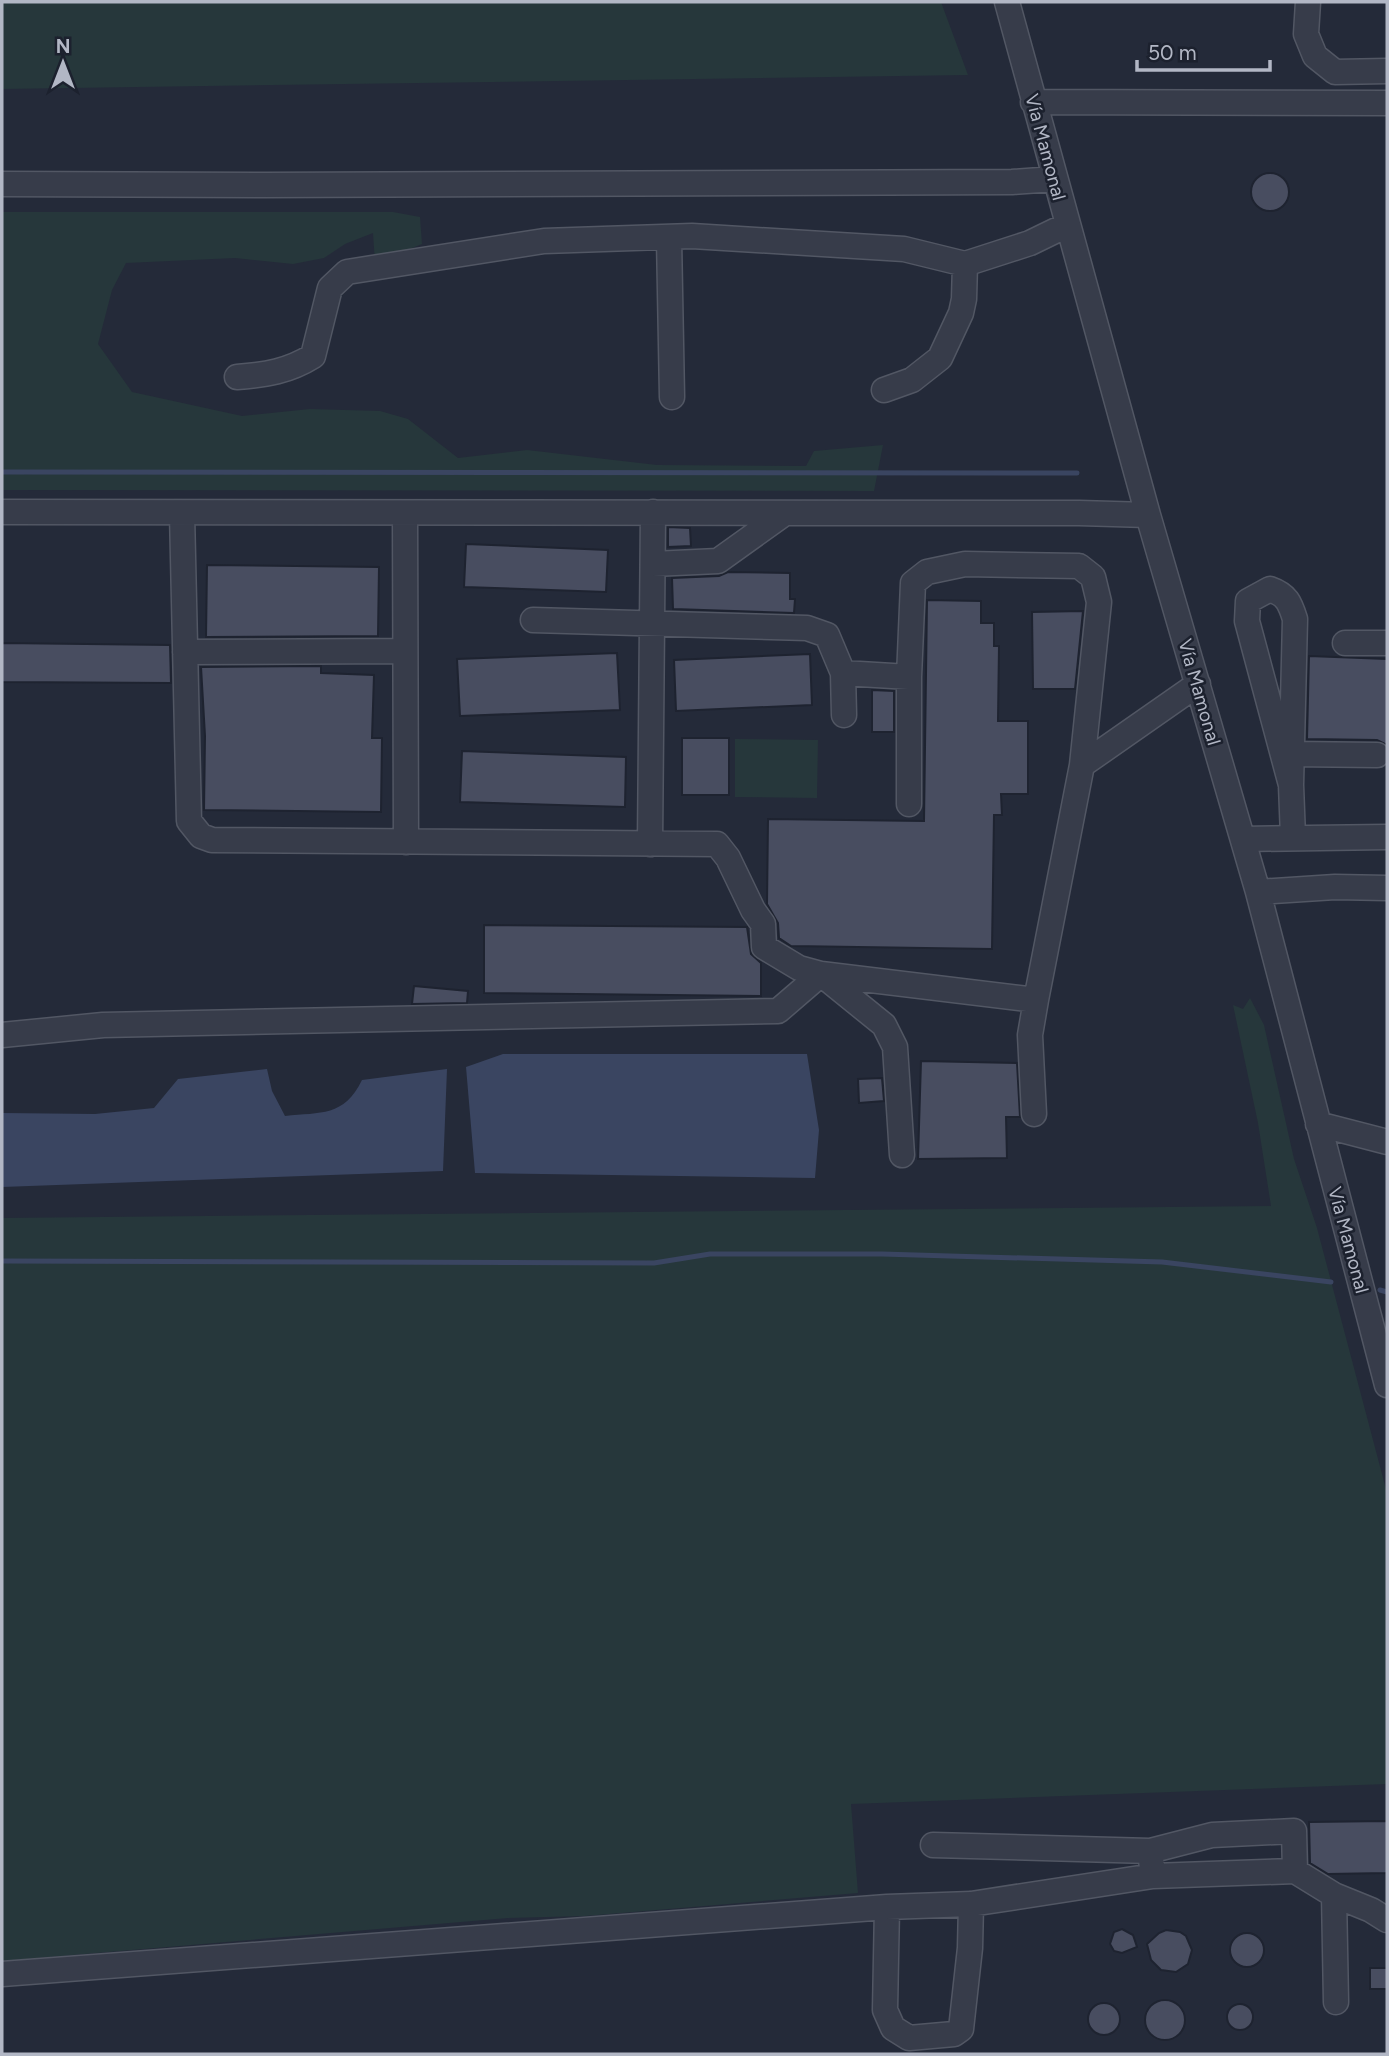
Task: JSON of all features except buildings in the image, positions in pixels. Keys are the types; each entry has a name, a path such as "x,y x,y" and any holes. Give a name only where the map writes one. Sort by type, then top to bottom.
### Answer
{"street":[{"name":"Vía Mamonal","path":"1007,2 1148,515 1258,892 1387,1385"},
{"path":"1308,2 1306,34 1315,56 1335,72 1387,71"},
{"path":"1033,102 1387,103"},
{"path":"2,184 1012,182 1054,179"},
{"path":"237,377 271,374 297,366 313,356 330,288 346,272 544,241 692,236 904,249 965,264 1030,243 1067,225"},
{"path":"668,238 672,397"},
{"path":"884,390 912,380 940,358 961,313 965,264"},
{"path":"2,512 1148,515"},
{"path":"650,844 653,512"},
{"path":"182,513 189,821 201,836 212,840 719,845 763,924 764,947 799,968 821,974 1036,1000"},
{"path":"405,513 406,842"},
{"path":"653,564 718,561 785,513"},
{"path":"909,804 909,677 914,583 928,572 965,564 1079,566 1093,577 1099,602 1082,765 1030,1035 1034,1114"},
{"path":"1291,785 1247,621 1248,601 1270,589 1283,594 1289,601 1295,620 1291,754 1293,837"},
{"path":"533,620 807,628 827,635 843,673 844,715"},
{"path":"1345,643 1387,643"},
{"path":"185,652 405,651"},
{"path":"843,673 909,677"},
{"path":"1082,765 1198,684"},
{"path":"1291,754 1377,755"},
{"path":"1243,839 1387,837"},
{"path":"1258,892 1335,887 1387,888"},
{"path":"2,1035 103,1025 778,1011 821,974"},
{"path":"821,974 884,1025 895,1046 902,1155"},
{"path":"1318,1124 1387,1142"},
{"path":"933,1845 1150,1852 1212,1835 1294,1831 1294,1871"},
{"path":"1150,1852 1153,1876"},
{"path":"2,1974 887,1907 971,1904 1153,1876 1294,1871 1334,1895 1371,1910 1387,1920"},
{"path":"1334,1895 1336,2002"},
{"path":"887,1907 885,2010 893,2028 909,2038 954,2034 961,2029 971,1948 971,1904"}],"shaded area":[{"path":"2,2 941,2 968,75 2,89"},
{"path":"2,212 393,212 420,217 422,244 375,263 373,233 345,244 324,258 293,264 235,258 126,263 112,290 98,344 132,392 242,416 310,409 380,411 408,419 458,458 527,450 657,465 806,466 814,451 883,445 874,491 2,490"},
{"path":"735,739 818,740 817,798 735,797"},
{"path":"1250,998 1264,1025 1294,1159 1317,1228 1387,1493 1387,1784 851,1804 858,1893 585,1916 508,1918 2,1961 2,1218 1271,1206 1258,1123 1233,1005 1243,1009"}],"water":[{"path":"503,1054 807,1054 819,1130 815,1178 475,1173 466,1067"},
{"path":"267,1069 272,1091 285,1116 320,1113 339,1107 355,1092 362,1080 447,1069 443,1171 2,1187 2,1113 95,1114 154,1108 178,1079"}],"waterway":[{"path":"2,472 1077,473"},
{"path":"2,1261 654,1263 710,1254 882,1254 1162,1262 1331,1282"},
{"path":"1380,1290 1387,1292"}]}
